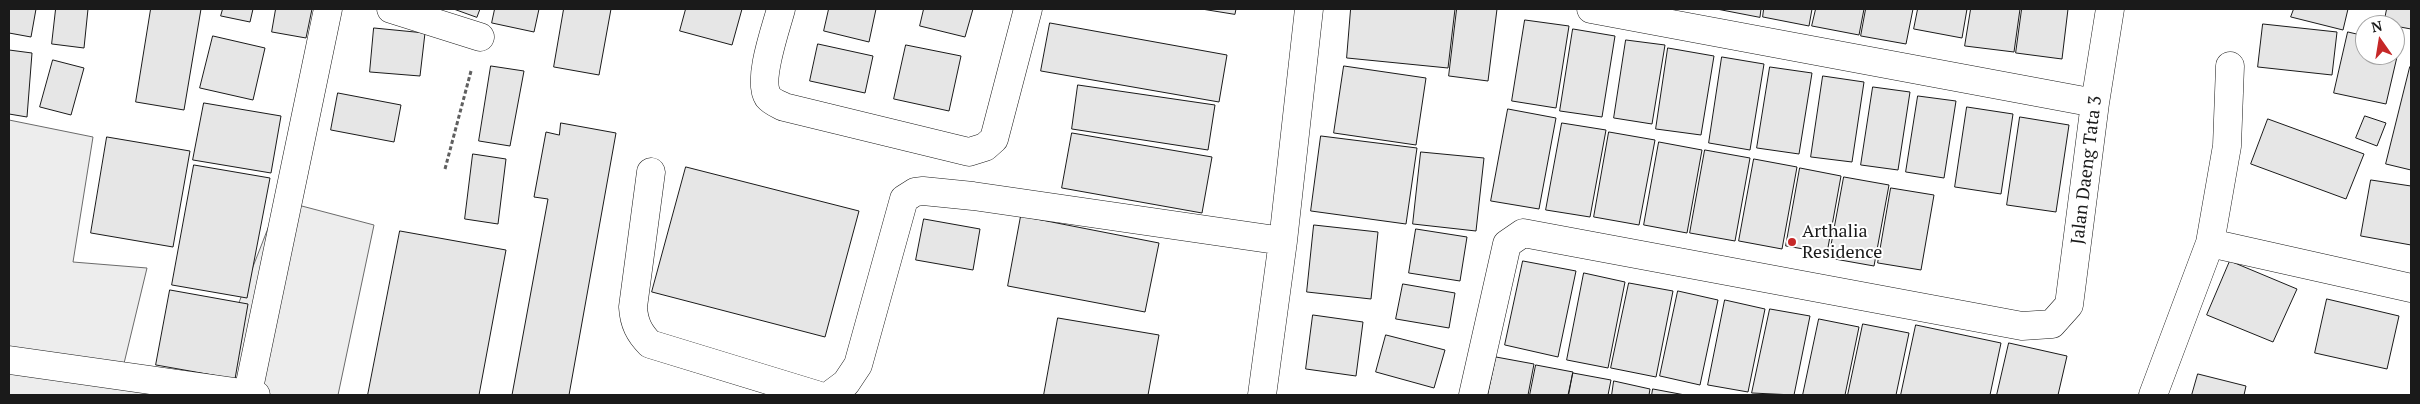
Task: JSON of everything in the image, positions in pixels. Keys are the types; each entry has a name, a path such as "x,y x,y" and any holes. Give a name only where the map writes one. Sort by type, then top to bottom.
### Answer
{"street":[{"path":"9,360 252,394 328,9"},
{"path":"391,9 480,37"},
{"path":"781,9 764,73 767,95 775,103 784,107 969,152 985,147 994,139 1028,9"},
{"path":"1262,395 1284,241 1309,9"},
{"path":"1591,9 2095,103"},
{"name":"Jalan Daeng Tata 3","path":"1473,395 1507,244 1523,233 2022,326 2052,324 2069,305 2095,103 2110,9"},
{"path":"2154,395 2210,243 2227,146 2230,66"},
{"path":"652,172 633,307 634,318 642,336 650,344 818,395"},
{"path":"830,395 846,383 858,365 904,199 915,192 973,196 1284,241"},
{"path":"2210,243 2411,288"}],"path":[{"path":"445,169 480,37"}],"shaded area":[{"path":"9,120 93,137 73,262 147,268 120,380 206,387 279,200 374,225 338,395 9,395"}],"building":[{"path":"9,9 36,9 31,37 9,33"},
{"path":"56,9 88,9 84,48 52,44"},
{"path":"151,9 201,9 184,110 136,102"},
{"path":"223,9 253,9 250,22 221,16"},
{"path":"276,9 312,9 306,38 272,32"},
{"path":"454,9 480,9 477,17"},
{"path":"495,9 539,9 534,32 492,23"},
{"path":"564,9 611,9 599,75 554,67"},
{"path":"686,9 742,9 732,45 680,31"},
{"path":"829,9 876,9 869,42 824,31"},
{"path":"924,9 973,9 965,37 920,26"},
{"path":"1202,9 1236,9 1235,14"},
{"path":"1351,9 1455,9 1448,68 1347,58"},
{"path":"1457,9 1497,9 1488,81 1449,76"},
{"path":"1717,9 1761,9 1760,17"},
{"path":"1764,9 1812,9 1809,26 1763,17"},
{"path":"1816,9 1864,9 1859,35 1812,26"},
{"path":"1866,9 1913,9 1906,44 1861,36"},
{"path":"1918,9 1967,9 1962,38 1914,29"},
{"path":"1971,9 2020,9 2014,52 1965,46"},
{"path":"2022,9 2068,9 2062,59 2016,53"},
{"path":"2294,9 2348,9 2343,30 2291,17"},
{"path":"2387,9 2411,9 2411,29 2405,28 2405,15 2386,15"},
{"path":"1525,20 1569,26 1556,108 1512,101"},
{"path":"1050,23 1227,55 1219,102 1041,71"},
{"path":"2263,24 2337,32 2332,75 2258,67"},
{"path":"374,28 425,33 420,76 370,72"},
{"path":"1573,29 1615,36 1602,117 1560,111"},
{"path":"2348,32 2355,34 2355,65 2395,65 2386,104 2334,93"},
{"path":"213,36 265,48 253,100 200,88"},
{"path":"1626,40 1665,45 1652,124 1614,118"},
{"path":"818,44 873,56 865,93 810,81"},
{"path":"906,45 961,56 949,111 894,99"},
{"path":"1668,48 1714,56 1701,135 1656,129"},
{"path":"9,50 32,53 27,117 9,114"},
{"path":"1722,57 1764,64 1750,150 1709,143"},
{"path":"53,60 84,68 71,115 40,107"},
{"path":"491,66 524,71 510,146 479,141"},
{"path":"1344,66 1426,78 1416,145 1334,133"},
{"path":"1770,67 1812,73 1799,154 1757,148"},
{"path":"2411,68 2411,170 2386,164"},
{"path":"1823,76 1864,82 1852,162 1811,157"},
{"path":"1078,85 1215,105 1208,150 1072,129"},
{"path":"1873,87 1910,92 1898,170 1861,165"},
{"path":"338,93 401,105 394,142 331,130"},
{"path":"1918,96 1956,101 1944,178 1906,172"},
{"path":"204,103 281,116 271,173 193,160"},
{"path":"1967,107 2013,114 2001,194 1955,187"},
{"path":"1508,109 1556,118 1539,209 1491,201"},
{"path":"2365,116 2386,123 2377,146 2356,138"},
{"path":"2020,117 2069,125 2056,212 2007,205"},
{"path":"2268,119 2364,154 2346,199 2251,164"},
{"path":"561,123 616,133 569,395 512,395 548,199 534,197 546,132 559,135"},
{"path":"1562,123 1606,130 1590,217 1546,210"},
{"path":"1609,132 1655,140 1639,225 1594,217"},
{"path":"1072,133 1212,157 1202,213 1062,188"},
{"path":"1321,136 1417,148 1406,224 1311,211"},
{"path":"107,137 190,151 173,247 91,233"},
{"path":"1659,142 1702,150 1687,233 1644,225"},
{"path":"1705,150 1750,158 1735,241 1690,233"},
{"path":"1421,152 1484,158 1476,231 1413,224"},
{"path":"473,154 506,159 498,224 465,219"},
{"path":"1754,159 1797,167 1782,249 1739,241"},
{"path":"194,165 270,178 247,298 172,285"},
{"path":"686,167 859,211 825,337 652,292"},
{"path":"1800,168 1841,176 1827,253 1786,246"},
{"path":"1844,177 1889,185 1874,266 1829,258"},
{"path":"2371,180 2411,186 2411,245 2361,236"},
{"path":"1891,188 1934,195 1921,270 1878,263"},
{"path":"1021,216 1159,243 1145,312 1008,286"},
{"path":"924,219 980,229 973,270 916,260"},
{"path":"1314,225 1378,232 1371,299 1307,292"},
{"path":"1416,229 1467,237 1460,281 1409,273"},
{"path":"400,231 506,250 479,395 368,395"},
{"path":"1523,261 1576,271 1558,357 1505,345"},
{"path":"2230,261 2297,289 2273,342 2207,315"},
{"path":"1584,273 1625,282 1608,368 1567,360"},
{"path":"1629,283 1673,291 1656,377 1611,368"},
{"path":"1403,284 1455,293 1449,328 1396,319"},
{"path":"170,290 248,304 235,379 156,365"},
{"path":"1678,291 1718,300 1700,385 1660,376"},
{"path":"2327,299 2399,316 2387,369 2315,353"},
{"path":"1725,300 1765,309 1748,392 1708,385"},
{"path":"1770,309 1810,316 1794,395 1752,393"},
{"path":"1313,315 1363,322 1356,376 1306,369"},
{"path":"1058,318 1159,335 1148,395 1044,395"},
{"path":"1819,319 1859,327 1845,395 1803,395"},
{"path":"1863,324 1909,333 1896,395 1848,395"},
{"path":"1916,325 2001,343 1990,395 1901,395"},
{"path":"1386,335 1445,350 1434,388 1376,372"},
{"path":"2009,343 2067,356 2058,395 1997,395"},
{"path":"1496,357 1534,364 1528,395 1488,395"},
{"path":"1536,365 1573,372 1568,395 1530,395"},
{"path":"1573,373 1611,380 1608,395 1569,395"},
{"path":"2198,374 2246,386 2244,395 2192,395"},
{"path":"1614,381 1650,389 1649,395 1612,395"},
{"path":"1653,389 1685,395 1652,395"}],"place":[{"name":"Arthalia Residence","path":"1792,242"}]}
